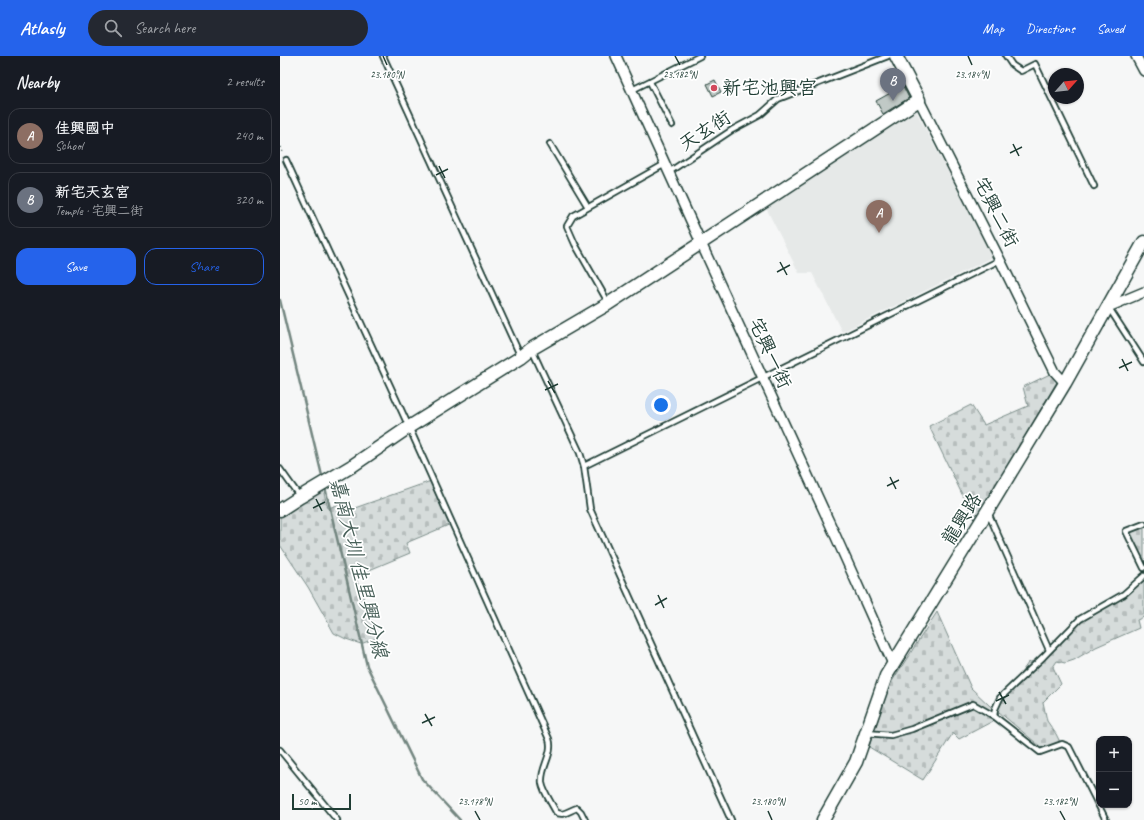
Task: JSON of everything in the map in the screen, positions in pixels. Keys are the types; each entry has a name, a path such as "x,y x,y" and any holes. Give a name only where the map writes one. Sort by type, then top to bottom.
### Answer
{"street":[{"name":"宅興一街","path":"616,56 893,664"},
{"name":"宅興二街","path":"896,56 1000,260 1055,372 1065,383"},
{"path":"1136,56 1144,71"},
{"path":"280,510 352,466 409,427 521,357 531,349 608,304 919,100"},
{"name":"龍興路","path":"827,817 856,762 886,676 1065,383 1144,242"},
{"path":"1108,307 1144,292"}],"lane":[{"path":"383,56 521,357"},
{"path":"632,90 700,56"},
{"name":"天玄街","path":"608,304 575,244 567,226 573,216 667,168 760,115 778,99 888,56"},
{"path":"1006,56 1012,65 1021,71 1035,64 1094,186"},
{"path":"650,82 672,125"},
{"path":"550,144 588,207"},
{"path":"286,160 409,427 549,739 550,749 542,778 543,786 558,814 563,814 577,808 585,820"},
{"path":"584,466 1000,260"},
{"path":"1108,307 1144,362"},
{"path":"531,349 580,453 584,466 590,509 731,820"},
{"path":"280,469 300,497"},
{"path":"988,510 1049,650"},
{"path":"1144,524 1126,531 1144,568"},
{"path":"994,716 995,709 1000,698 1080,619 1124,594 1144,576"},
{"path":"866,733 892,735 938,719 973,704 994,716 1040,752 1062,744 1069,747 1106,820"},
{"path":"280,750 337,820"}],"path":[{"path":"280,147 286,160"}],"shaded area":[{"path":"915,109 993,257 842,332 812,273 799,273 766,208"}],"green space":[{"path":"1052,373 1058,380 975,521 929,426 971,405 984,425 1028,406 1023,387"},
{"path":"431,481 451,524 406,543 410,553 355,576 378,637 361,644 334,633 308,587 280,545 280,513 322,486 328,508 347,502 352,509"},
{"path":"1144,524 1144,562 1137,554 1126,531"},
{"path":"1144,572 1144,617 1137,620 1139,628 1096,647 1074,660 1065,663 1057,661 1053,667 1061,684 1043,702 1047,721 1060,742 1049,747 1042,748 999,712 993,721 959,739 953,733 923,780 869,747 889,686 937,612 971,688 995,709 1000,698 1011,687 1028,663 1043,657 1080,619 1124,594"}],"building":[{"name":"新宅池興宮","path":"715,80 721,92 713,96 707,84"},
{"path":"903,86 909,98 883,114 876,101"}],"waterway":[{"name":"嘉南大圳 佳里興分線","path":"280,300 323,480"},
{"name":"嘉南大圳 佳里興分線","path":"325,487 367,666 422,779 460,820"}],"place":[{"name":"新宅池興宮","path":"714,88"},
{"name":"新宅天玄宮","path":"893,101"},
{"name":"佳興國中","path":"879,233"}]}
